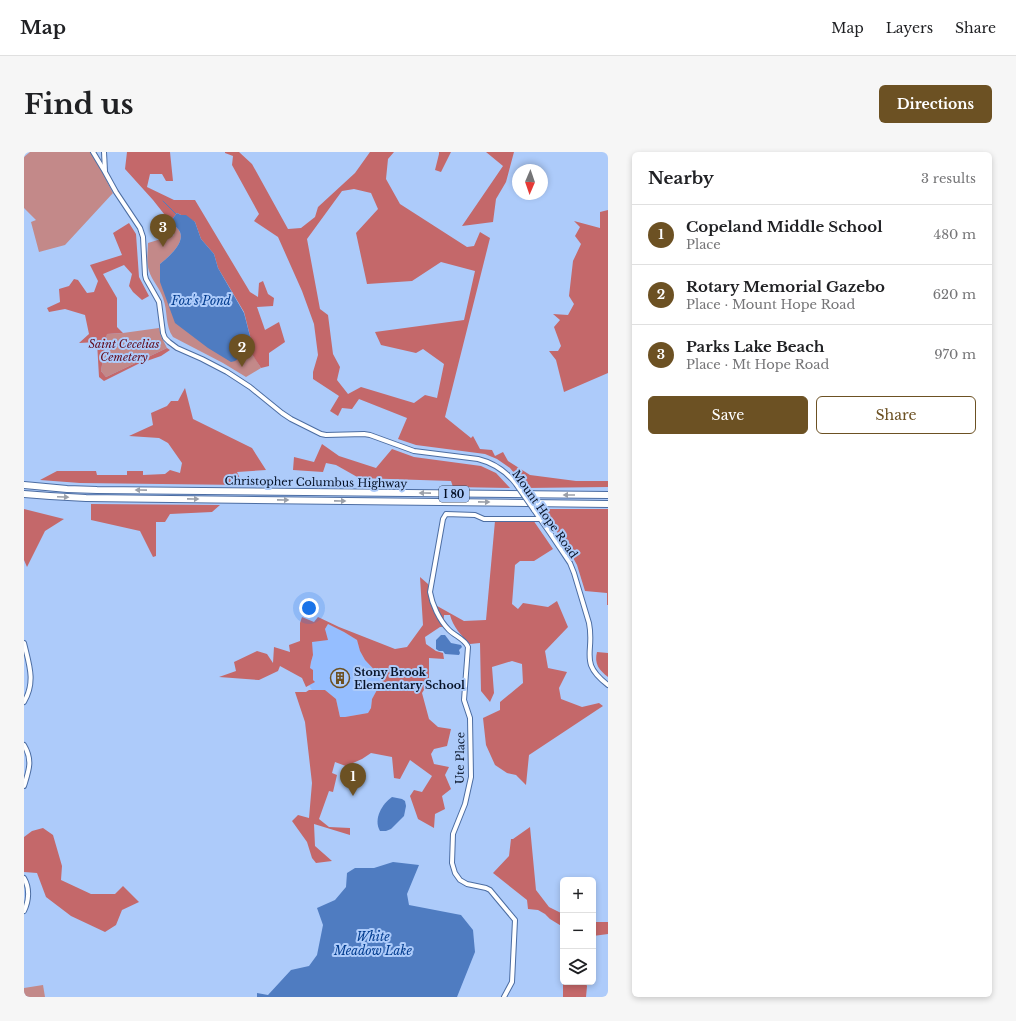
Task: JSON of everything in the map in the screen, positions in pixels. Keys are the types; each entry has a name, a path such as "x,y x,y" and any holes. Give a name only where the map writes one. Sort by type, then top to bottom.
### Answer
{"highway":[{"name":"Christopher Columbus Highway","path":"24,485 88,490 608,495"},
{"name":"Christopher Columbus Highway","path":"24,494 78,498 608,504"}],"street":[{"name":"Mount Hope Road","path":"92,152 140,228 144,246 146,279 159,302 164,335 169,342 227,372 250,387 291,419 321,434 370,435 405,449 478,459 487,461 500,468 516,484 565,555 572,568 591,632 589,661 594,673 608,685"},
{"path":"104,152 105,172"},
{"path":"98,161 104,158"},
{"name":"Ute Place","path":"504,997 512,982 515,920 490,890 467,884 460,880 452,863 453,834 465,804 471,777 470,718 465,704 467,645 445,625 435,608 430,592 444,516 448,514 475,515 484,519 540,519"},
{"path":"24,643 32,679 30,689 24,702"},
{"path":"24,745 30,758 29,769 24,786"},
{"path":"24,878 28,887 24,911"}],"shaded area":[{"path":"127,152 170,152 173,181 166,181 162,174 150,174 147,187 174,200 195,200 250,292 258,297 259,283 263,281 268,294 274,298 273,306 257,307 265,330 279,322 285,342 269,353 269,366 261,368 246,345 251,340 244,312 218,268 214,254 201,239 195,222 177,213 173,218 168,219 125,169"},
{"path":"239,152 252,164 288,229 301,228 315,217 318,207 355,173 370,152 394,152 388,159 386,179 400,204 467,247 474,246 480,232 490,238 445,417 471,438 473,436 480,449 492,450 495,456 503,452 508,461 530,475 576,481 608,481 608,487 526,488 510,468 497,459 485,454 416,445 398,439 407,418 359,399 352,409 342,408 338,416 330,411 339,396 313,379 313,372 318,355 314,324 302,291 278,237 254,221 259,214 232,165 233,156 225,153","holes":["354,189 371,193 378,209 356,233 367,284 412,281 441,262 475,271 464,320 375,332 381,345 416,353 423,349 444,364 437,398 425,395 414,403 361,387 348,394 337,380 340,367 333,354 328,315 320,309 307,239 342,191"]},
{"path":"439,152 451,152 441,172 435,170"},
{"path":"486,152 514,152 506,182 496,199 493,222 462,226 503,166"},
{"path":"608,210 608,373 564,392 556,360 549,351 558,351 561,346 554,327 560,320 553,314 568,315 574,304 569,296 573,261 581,244 575,236 580,227 574,221 600,228 600,212"},
{"path":"129,223 136,234 139,277 149,296 142,300 133,292 129,286 132,274 124,265 103,274 117,298 117,327 123,333 107,334 101,371 106,377 167,348 170,350 161,356 138,364 104,381 99,377 97,342 79,343 89,334 85,315 65,309 49,312 47,308 60,302 59,289 69,286 74,279 78,280 87,293 94,292 98,281 90,265 122,255 113,233"},
{"path":"185,388 193,419 252,448 266,470 237,472 243,485 80,483 40,480 57,471 96,471 97,475 127,475 127,471 143,471 143,475 165,474 170,470 180,473 182,463 168,443 159,438 129,436 153,425 151,413 167,406 171,401 178,401"},
{"path":"322,444 339,456 376,468 392,449 414,457 481,466 496,473 510,488 453,487 451,481 359,478 336,465 326,463 323,472 293,470 294,457 314,462"},
{"path":"91,504 220,505 212,512 170,514 165,522 156,522 156,556 153,557 140,531 91,520"},
{"path":"24,509 64,519 45,531 27,567 24,560"},
{"path":"541,509 608,509 608,605 607,593 585,591 577,565 566,545"},
{"path":"533,520 553,549 534,561 520,561 515,565 512,604 518,609 523,603 548,607 557,601 568,627 545,651 548,668 567,672 559,688 561,699 582,707 599,703 603,706 529,755 526,785 516,775 507,773 495,765 486,745 483,718 500,710 500,702 523,683 522,664 512,661 492,667 494,693 490,702 481,691 480,643 470,644 455,627 450,615 444,615 443,627 440,627 425,637 426,644 436,651 443,653 444,659 429,658 429,682 422,693 429,719 438,727 451,729 447,746 434,749 431,754 434,764 449,767 445,775 451,789 442,796 445,809 435,814 434,828 418,819 410,796 414,790 422,792 432,776 410,760 400,779 394,778 392,757 371,753 353,763 351,768 335,762 332,773 337,775 333,792 329,791 319,819 329,827 350,828 350,835 314,824 315,846 332,861 316,863 312,858 307,842 292,821 298,815 309,818 312,783 305,722 295,692 325,690 336,699 340,717 345,717 368,713 371,708 372,699 383,679 365,660 360,651 357,640 328,624 325,629 328,640 312,642 313,655 310,668 313,670 313,680 315,682 306,687 302,678 280,666 278,671 259,680 219,677 236,671 234,662 257,651 267,654 273,663 274,647 290,652 289,645 300,641 300,623 302,617 314,622 318,617 395,649 407,647 423,625 420,577 428,584 430,602 464,621 486,620 495,521"},
{"path":"328,624 357,640 360,651 365,660 383,679 372,699 371,708 368,713 340,717 336,699 325,690 312,690 309,685 314,682 313,670 310,669 313,655 311,641 325,629"},
{"path":"597,652 608,653 608,677 598,666 596,660"},
{"path":"530,827 536,890 549,907 560,912 560,925 538,910 528,909 527,900 493,873 509,856 511,839"},
{"path":"43,828 53,835 62,866 61,880 91,894 115,894 123,886 139,902 122,910 116,925 105,932 71,916 46,897 37,873 24,872 24,837 32,831"},
{"path":"596,922 608,922 608,934 596,936"},
{"path":"563,985 587,986 586,997 563,997"}],"green space":[{"path":"30,152 90,152 113,193 65,245 39,252 31,222 36,220 24,208 24,157"},
{"path":"173,218 173,222 180,232 180,241 178,246 160,264 239,352 238,348 242,348 246,349 252,354 261,368 246,377 223,363 173,337 170,333 165,303 162,294 150,275 147,257 148,243 174,235 168,219"},
{"name":"Saint Cecelias Cemetery","path":"159,328 167,348 106,377 101,371 107,334"},
{"path":"43,985 45,997 24,997 24,988"}],"water":[{"name":"Fox's Pond","path":"177,213 186,215 195,222 201,239 214,254 218,268 244,313 251,340 246,345 251,352 244,348 238,348 239,356 235,361 231,362 208,348 175,323 160,282 160,264 178,246 180,241 180,232 173,221 173,218"},
{"path":"441,635 445,635 451,643 461,645 462,647 459,650 459,655 445,654 443,651 436,649 436,640"},
{"path":"392,797 405,801 406,806 404,816 391,829 380,831 378,826 378,817 382,808"},
{"name":"White Meadow Lake","path":"393,862 419,865 407,894 409,905 461,915 473,930 475,952 457,997 257,997 257,993 268,995 291,970 309,966 317,955 323,925 317,908 335,900 346,887 347,873 355,868 374,868"}],"waterway":[{"path":"163,201 176,214"}],"place":[{"name":"Parks Lake Beach","path":"163,247"},
{"name":"Rotary Memorial Gazebo","path":"242,367"},
{"name":"Stony Brook Elementary School","path":"340,678"},
{"name":"Copeland Middle School","path":"353,796"}]}
